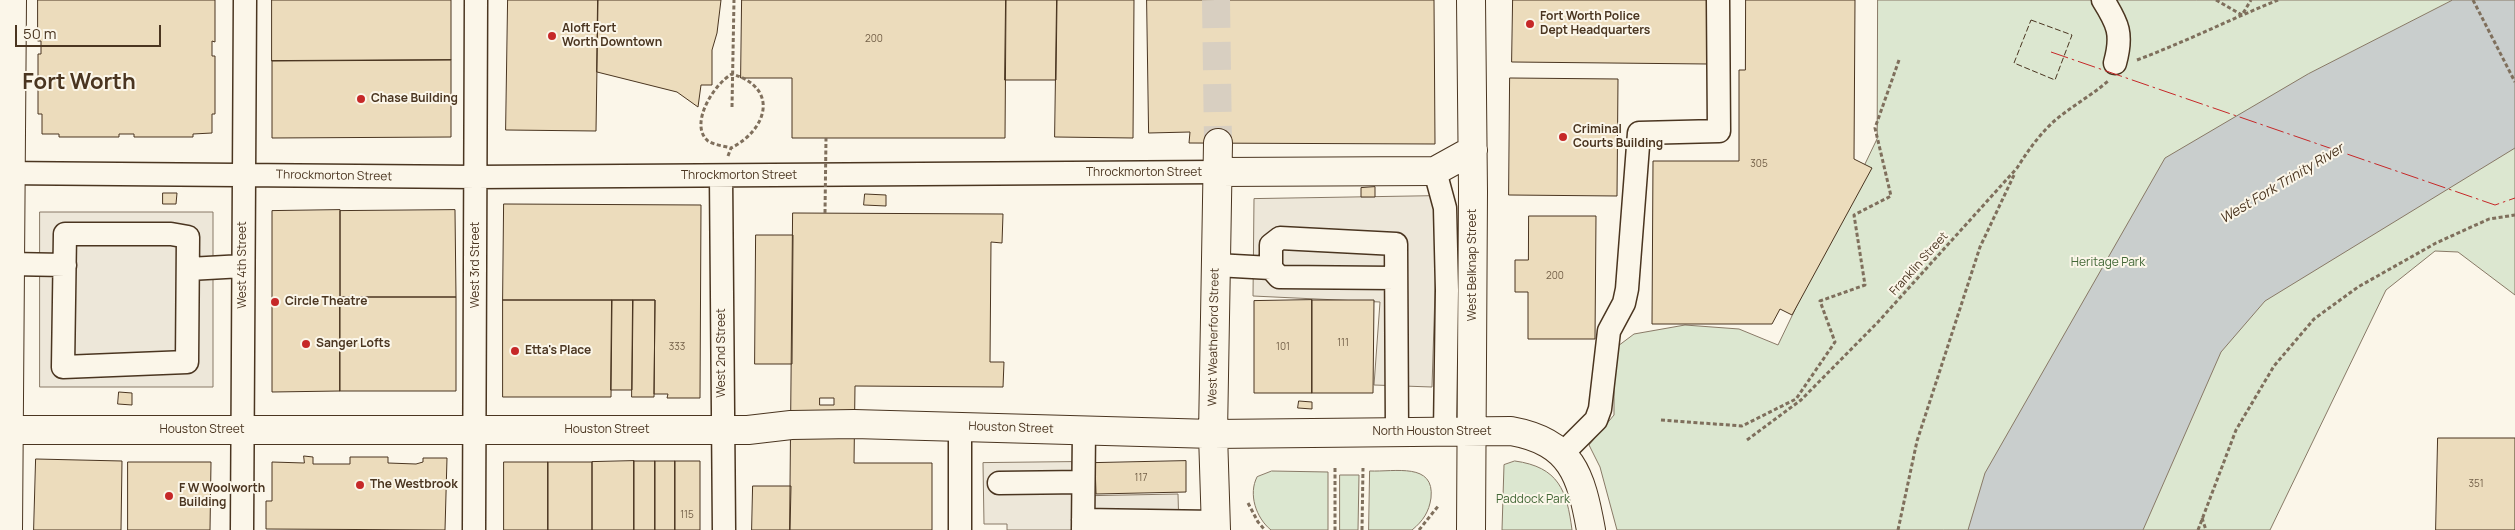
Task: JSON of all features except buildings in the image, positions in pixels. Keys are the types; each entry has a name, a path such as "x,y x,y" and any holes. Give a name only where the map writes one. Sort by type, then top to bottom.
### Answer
{"main road":[{"path":"8,530 4,430 10,264 5,173 6,58 12,0"},
{"name":"West Belknap Street","path":"1470,530 1473,150 1471,0"},
{"name":"West Weatherford Street","path":"1216,526 1213,434 1218,143"},
{"name":"Throckmorton Street","path":"1218,172 1435,171 1473,150"},
{"name":"Houston Street","path":"4,430 748,430 800,425 960,426 1213,434"},
{"name":"North Houston Street","path":"1213,434 1511,431 1527,434 1541,439 1563,453 1579,479 1591,530"}],"street":[{"name":"West 4th Street","path":"242,530 245,0"},
{"name":"West 3rd Street","path":"474,530 475,430 466,278 476,177 476,0"},
{"path":"1563,453 1596,420 1600,409 1609,331 1624,303 1627,289 1638,133 1719,131 1718,0"},
{"path":"2103,0 2115,19 2120,35 2121,41 2115,63"},
{"path":"1435,171 1445,217 1447,290 1445,433"},
{"name":"Throckmorton Street","path":"5,173 476,177 1218,172"},
{"name":"West 2nd Street","path":"720,176 724,530"},
{"path":"65,234 171,234 188,237 187,362 63,367 65,266 65,234"},
{"path":"1395,278 1279,277 1271,268 1271,245 1280,238 1396,244 1397,432"},
{"path":"10,264 65,266"},
{"path":"1216,265 1271,268"},
{"path":"189,269 243,266"},
{"path":"960,426 960,530"},
{"path":"1084,430 1083,525 1216,526"},
{"path":"999,483 1084,482"}],"path":[{"path":"732,107 734,0"},
{"path":"2216,0 2242,15"},
{"path":"2242,15 2251,0"},
{"path":"2160,52 2278,0"},
{"path":"2473,0 2515,82"},
{"path":"1661,420 1742,426 1796,399 1835,342 1820,301 1866,284 1854,215 1891,196 1875,128 1899,60"},
{"path":"732,74 755,85 762,92 763,101 756,126 741,143 731,148 710,142 703,135 702,129 704,111 710,94 723,79 732,74"},
{"name":"Franklin Street","path":"1747,440 1801,400 1878,322 2017,168 2032,145 2052,123 2096,92"},
{"path":"825,213 826,138"},
{"path":"1898,530 1917,441 1980,247 2017,168"},
{"path":"2198,530 2236,430 2274,366 2314,320 2358,287 2436,244 2489,219 2515,214"},
{"path":"1335,468 1335,530"},
{"path":"1362,530 1363,468"},
{"path":"1248,503 1258,522 1265,530"},
{"path":"1419,530 1439,505"},
{"path":"2202,518 2206,530"}],"green space":[{"name":"Heritage Park","path":"1878,0 2515,0 2515,295 2458,252 2435,251 2386,290 2270,530 1617,530 1600,467 1589,445 1614,415 1614,349 1634,334 1685,325 1739,329 1778,345 1877,139"},
{"name":"Paddock Park","path":"1515,461 1542,469 1558,483 1567,504 1572,530 1502,530 1504,465"},
{"path":"1272,471 1328,472 1328,530 1271,530 1266,525 1255,505 1253,491 1257,477"},
{"path":"1370,471 1411,471 1427,479 1431,487 1429,508 1425,516 1412,530 1369,530"},
{"path":"1340,475 1359,475 1358,530 1340,530"}],"shaded area":[{"path":"1438,196 1432,387 1374,385 1380,302 1253,296 1254,199"},
{"path":"40,212 213,212 213,387 40,387"},
{"path":"1072,462 1073,496 1178,494 1179,530 1007,530 1007,524 984,524 983,463"}],"water":[{"name":"West Fork Trinity River","path":"2453,0 2515,0 2515,148 2265,301 2221,352 2143,530 1968,530 1985,473 2165,158 2308,74"}],"tunnel":[{"path":"1216,0 1218,143"}],"fence":[{"path":"2031,20 2072,35 2055,80 2014,63 2031,20"}],"power":[{"path":"2051,52 2495,205 2515,198"}],"place":[{"name":"Fort Worth Police Dept Headquarters","path":"1530,24"},
{"name":"Aloft Fort Worth Downtown","path":"552,36"},
{"name":"Chase Building","path":"361,99"},
{"name":"Criminal Courts Building","path":"1563,137"},
{"name":"Circle Theatre","path":"275,302"},
{"name":"Sanger Lofts","path":"306,344"},
{"name":"Etta's Place","path":"515,351"},
{"name":"The Westbrook","path":"360,485"},
{"name":"F W Woolworth Building","path":"169,496"}],"district":[{"name":"Fort Worth","path":"79,83"}]}
